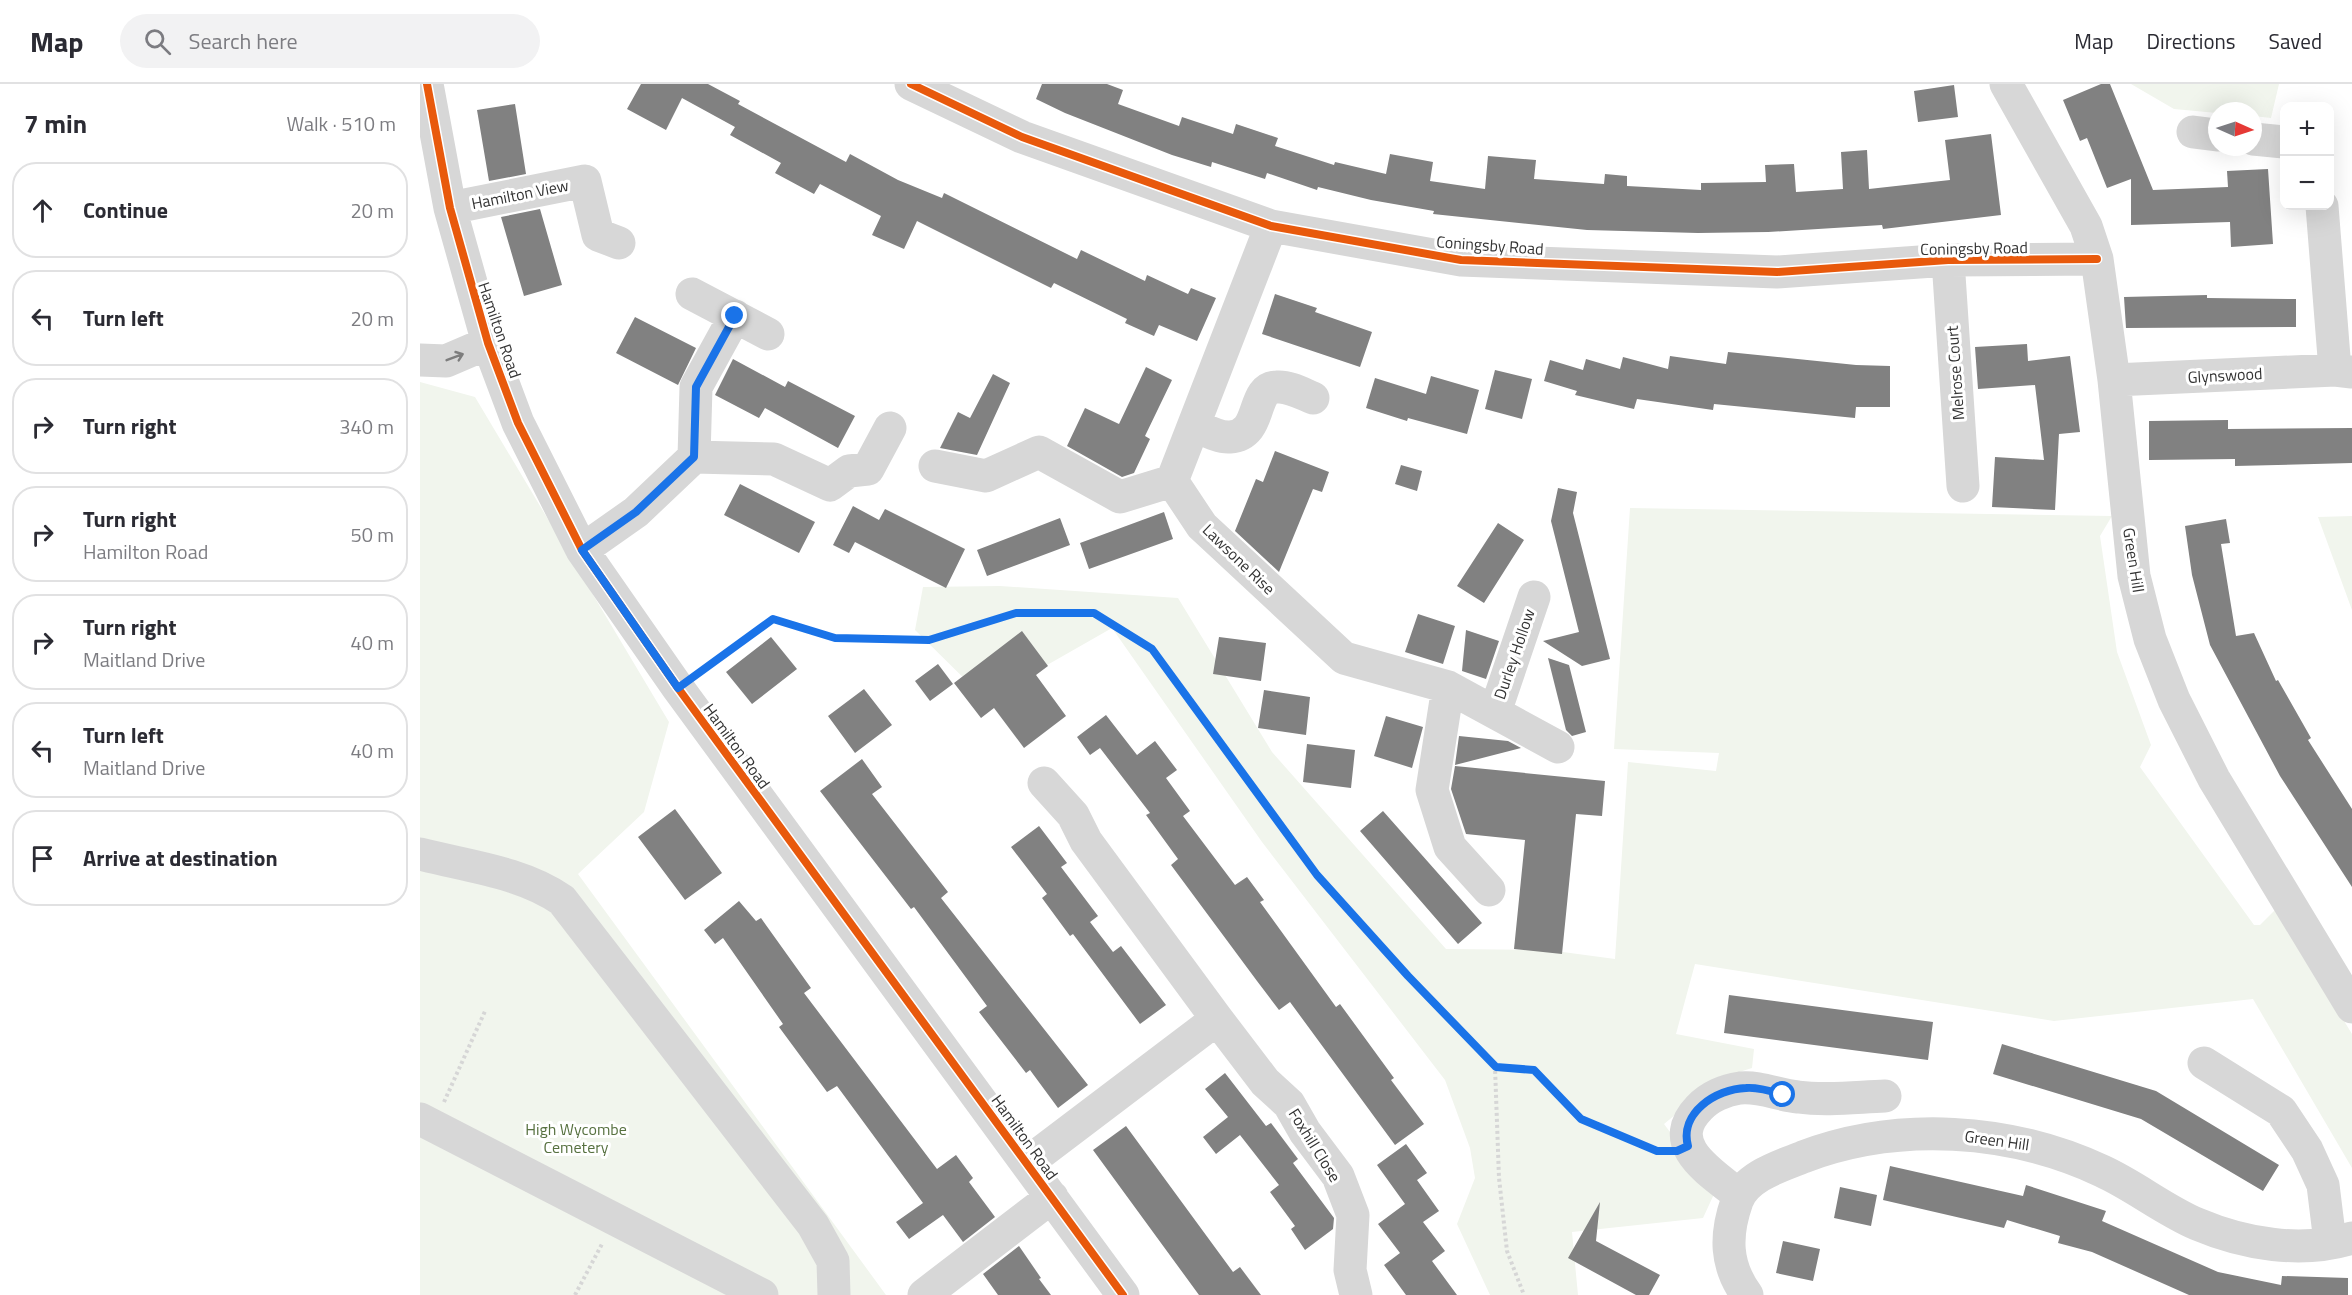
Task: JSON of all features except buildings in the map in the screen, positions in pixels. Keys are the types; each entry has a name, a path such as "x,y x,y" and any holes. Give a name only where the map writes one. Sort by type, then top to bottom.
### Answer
{"street":[{"name":"Hamilton Road","path":"427,84 450,208 488,343 518,423 582,550 678,688 1123,1295"},
{"name":"Coningsby Road","path":"911,84 1022,137 1270,226 1461,260 1778,272 1948,260 2097,259"},
{"name":"Green Hill","path":"2006,84 2086,226 2097,259 2114,380 2134,576 2150,639 2174,700 2214,779 2352,1007"},
{"path":"2262,140 2280,142"},
{"name":"Hamilton View","path":"450,208 585,181 598,234 619,243"},
{"name":"Glynswood","path":"2114,380 2344,371 2323,210"},
{"path":"935,466 986,476 1039,452 1120,497 1172,481 1270,226"},
{"name":"Melrose Court","path":"1948,260 1963,486"},
{"path":"692,294 768,334"},
{"path":"582,550 636,512 694,457 696,387 735,316"},
{"path":"420,360 446,361 488,343"},
{"path":"1194,425 1229,437 1241,434 1252,425 1262,395 1269,388 1280,386 1313,398"},
{"path":"694,457 774,459 830,484 849,471 868,469 890,428"},
{"name":"Lawsone Rise","path":"1172,481 1202,526 1344,658 1448,687 1558,747"},
{"name":"Durley Hollow","path":"1495,712 1533,597"},
{"path":"1448,687 1432,790 1450,847 1489,890"},
{"name":"Foxhill Close","path":"1044,783 1073,815 1086,841 1265,1082 1289,1104 1305,1132 1338,1176 1353,1215 1350,1270 1356,1295"},
{"path":"420,854 514,878 549,891 562,900 813,1225 833,1261 834,1295"},
{"path":"1027,1163 1217,1019"},
{"path":"2204,1063 2281,1111 2307,1150 2323,1185 2341,1240"},
{"path":"1747,1295 1736,1279 1729,1259 1731,1219 1739,1195 1710,1172 1688,1146 1686,1126 1692,1116 1713,1097 1737,1088 1810,1098 1885,1096"},
{"path":"431,1112 676,1251 762,1295"},
{"name":"Green Hill","path":"1739,1195 1754,1180 1778,1166 1823,1149 1918,1134 1978,1135 2053,1151 2103,1171 2196,1224 2233,1237 2270,1244 2309,1245 2341,1240"},
{"path":"924,1295 1052,1197"},
{"path":"676,1251 700,1271 715,1295"}],"path":[{"path":"678,688 773,619 835,638 929,640 1016,613 1094,613 1152,649 1317,875 1408,976 1496,1067 1534,1070 1581,1119 1657,1151 1677,1151 1688,1146"},
{"path":"431,1112 486,1010"},
{"path":"1496,1067 1499,1178 1507,1251 1524,1295"},
{"path":"574,1295 603,1242"}],"green space":[{"path":"2131,84 2279,84 2271,118 2262,117 2262,102 2208,102 2208,112 2174,109"},
{"name":"High Wycombe Cemetery","path":"420,382 475,397 669,722 644,812 578,874 886,1295 420,1295"},
{"path":"1630,508 2112,516 2100,536 2117,652 2151,745 2140,767 2254,925 2260,925 2276,909 2352,1034 2352,1168 2253,999 2054,1021 1695,964 1676,1034 1754,1049 1752,1068 1720,1078 1664,1124 1715,1192 1703,1218 1572,1232 1578,1295 1490,1295 1457,1224 1475,1178 1470,1148 1445,1080 1262,842 1112,628 986,700 915,630 923,587 1000,586 1178,598 1272,752 1446,949 1548,950 1615,959 1628,762 1716,771 1719,753 1614,749"},
{"path":"2352,516 2352,610 2318,517"}],"cycle path":[{"path":"427,84 450,208 488,343 518,423 582,550 678,688 1123,1295"},
{"path":"911,84 1022,137 1271,226 1461,260 1777,272 1948,260 2097,259"}],"route":[{"path":"735,316 696,387 694,457 636,512 582,550 678,688 773,619 835,638 929,640 1016,613 1094,613 1152,649 1317,875 1408,976 1496,1067 1534,1070 1581,1119 1657,1151 1667,1152 1688,1146 1685,1136 1686,1126 1702,1105 1713,1097 1737,1088 1767,1090 1783,1095"}]}
